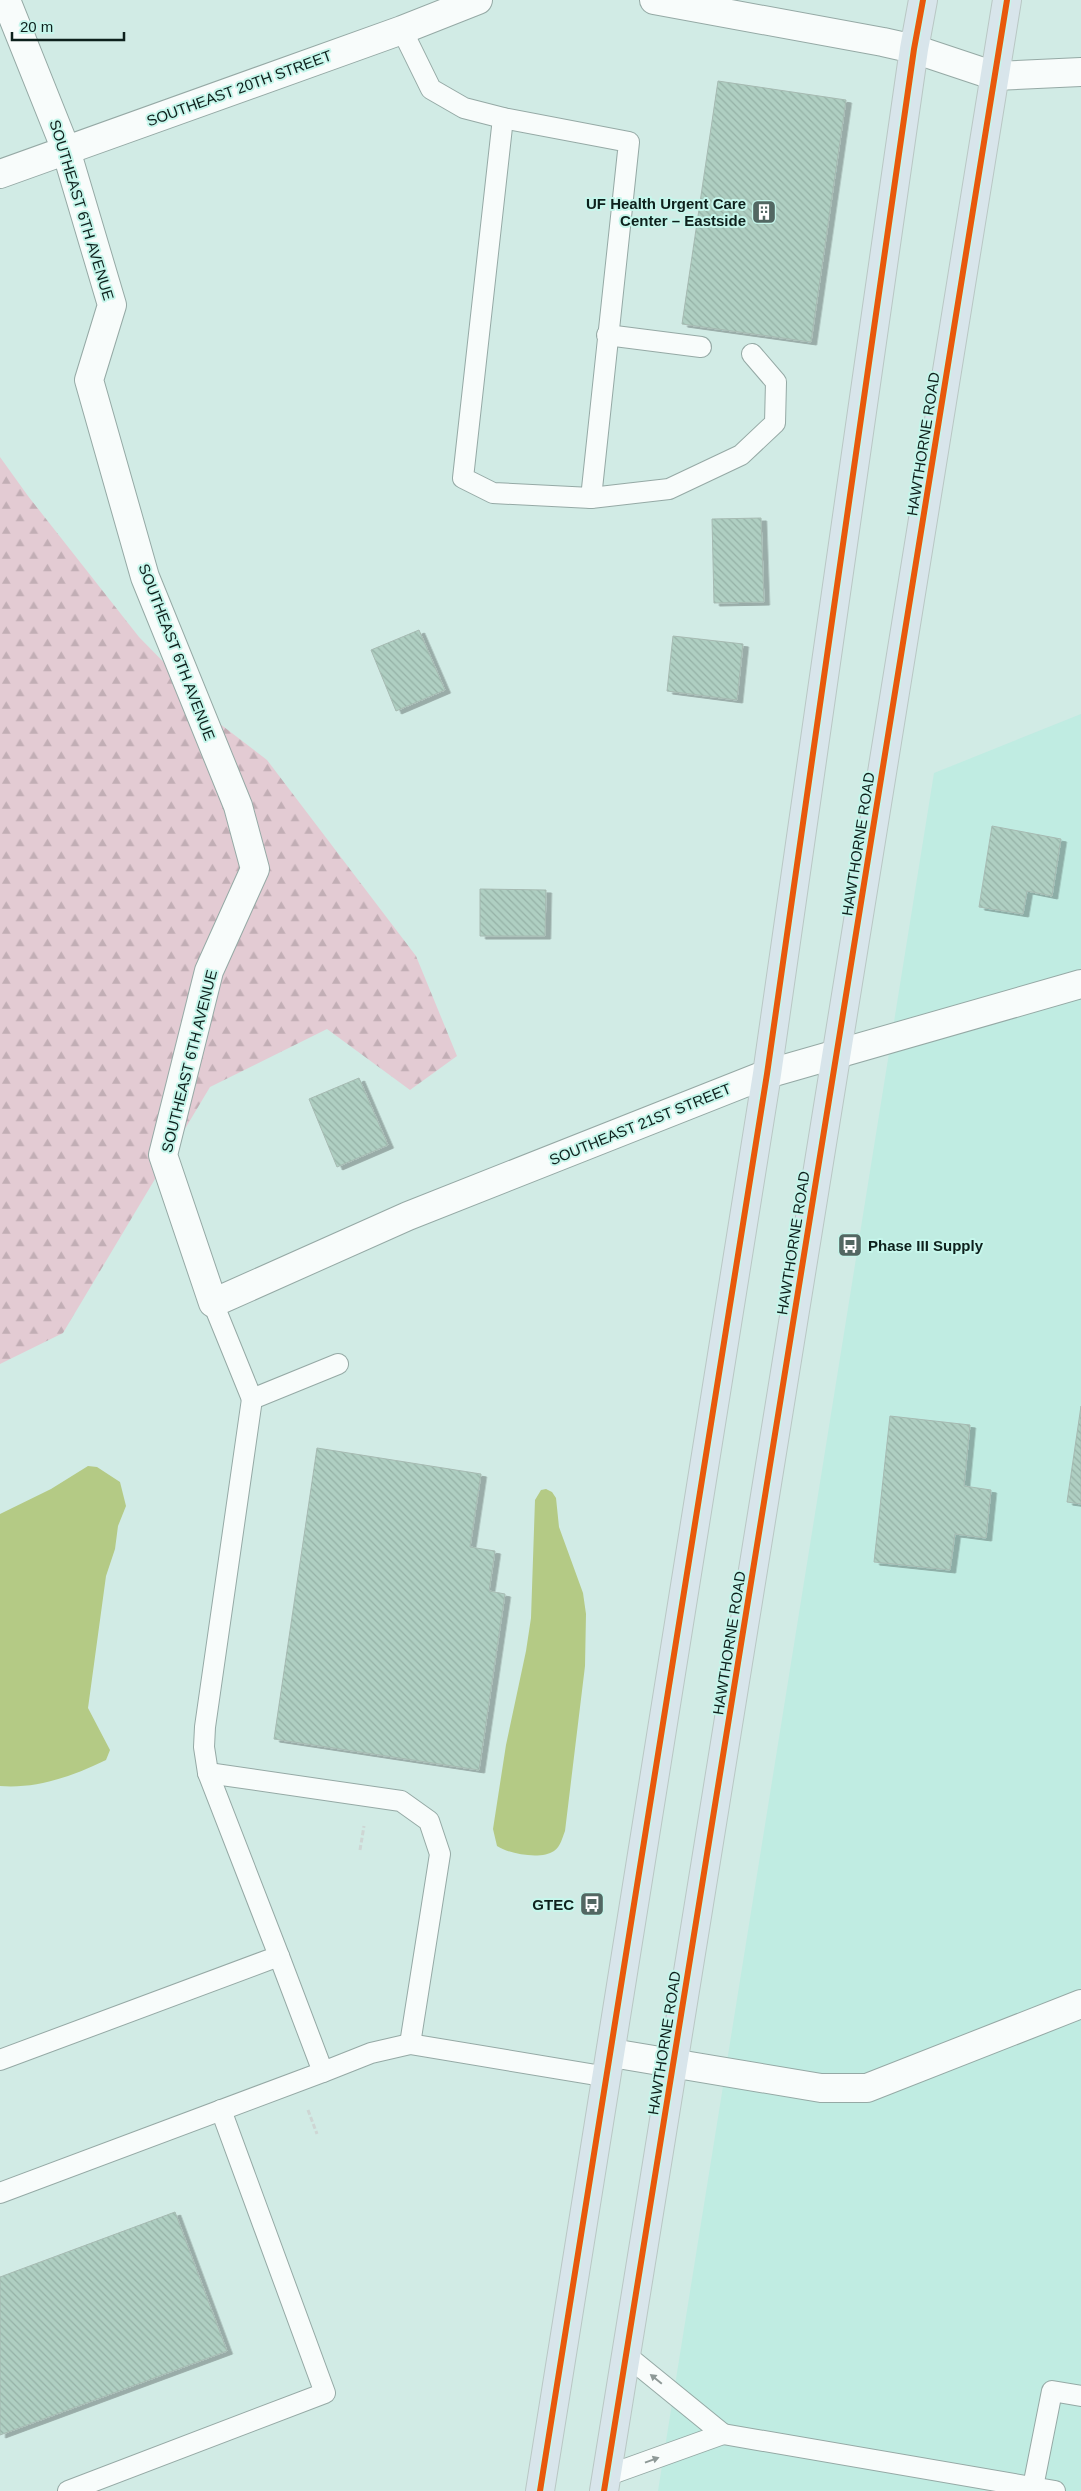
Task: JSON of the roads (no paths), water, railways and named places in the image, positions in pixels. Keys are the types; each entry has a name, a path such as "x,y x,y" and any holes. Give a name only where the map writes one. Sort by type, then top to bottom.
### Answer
{"highway":[{"path":"540,2491 610,2065 767,1074 914,49 923,0"},
{"name":"HAWTHORNE ROAD","path":"605,2484 1008,0"}],"street":[{"name":"SOUTHEAST 6TH AVENUE","path":"6,0 66,150 112,305 89,380 145,577 238,806 255,869 209,971 163,1156 213,1303"},
{"name":"SOUTHEAST 20TH STREET","path":"0,174 402,30 478,0"},
{"path":"654,0 914,49 995,76 1081,72"},
{"name":"SOUTHEAST 21ST STREET","path":"213,1303 408,1216 767,1074 1081,984"},
{"path":"610,2065 673,2063 821,2088 867,2088 1081,2004"}],"lane":[{"path":"402,30 431,89 464,108 503,118 629,142 591,498"},
{"path":"503,118 463,478 493,493 591,498 669,489 741,455 775,423 776,382 752,354"},
{"path":"607,335 701,347"},
{"path":"213,1303 252,1398 205,1727 204,1747 208,1773 323,2072"},
{"path":"252,1398 338,1364"},
{"path":"208,1773 401,1801 429,1822 440,1854 410,2044"},
{"path":"0,2060 279,1956"},
{"path":"0,2193 372,2053 410,2044 610,2065"},
{"path":"68,2491 325,2393 221,2110"},
{"path":"626,2354 723,2434 1055,2491"},
{"path":"1033,2487 1052,2391 1081,2396"},
{"path":"605,2484 723,2434"}],"place":[{"name":"UF Health Urgent Care Center – Eastside","path":"764,212"},
{"name":"Phase III Supply","path":"850,1245"},
{"name":"GTEC","path":"592,1904"}]}
